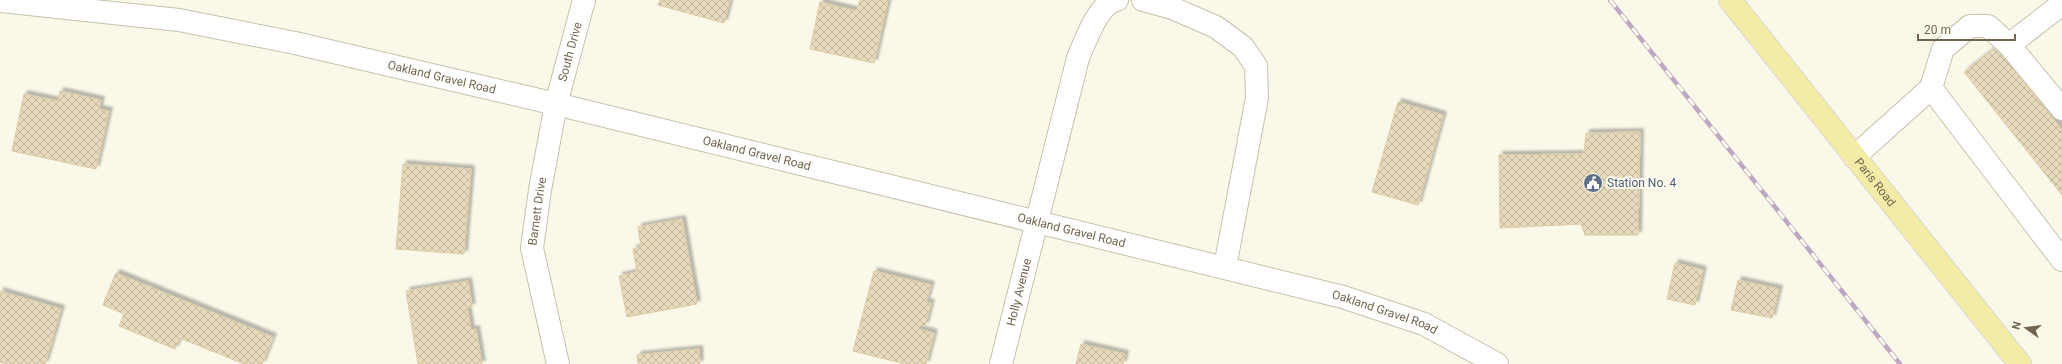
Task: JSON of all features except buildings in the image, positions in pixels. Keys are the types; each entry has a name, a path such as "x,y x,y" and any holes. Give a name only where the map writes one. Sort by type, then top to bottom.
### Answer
{"main road":[{"name":"Paris Road","path":"1730,0 2020,364"}],"street":[{"name":"South Drive","path":"556,104 584,0"},
{"name":"Holly Avenue","path":"1001,364 1078,58 1095,19 1112,1 1117,0"},
{"path":"1143,0 1172,8 1216,27 1243,47 1256,66 1256,98 1225,267"},
{"name":"Oakland Gravel Road","path":"0,1 179,20 295,43 556,104 1343,296 1424,324 1497,364"},
{"path":"2009,45 2062,4"},
{"path":"1854,157 1931,88 1943,49 1970,26 1988,26 2009,45 2061,105"},
{"path":"1931,88 2062,260"},
{"name":"Barnett Drive","path":"556,104 540,190 532,248 558,364"}],"railway":[{"path":"1610,0 1900,364"}],"place":[{"name":"Station No. 4","path":"1593,183"}]}
